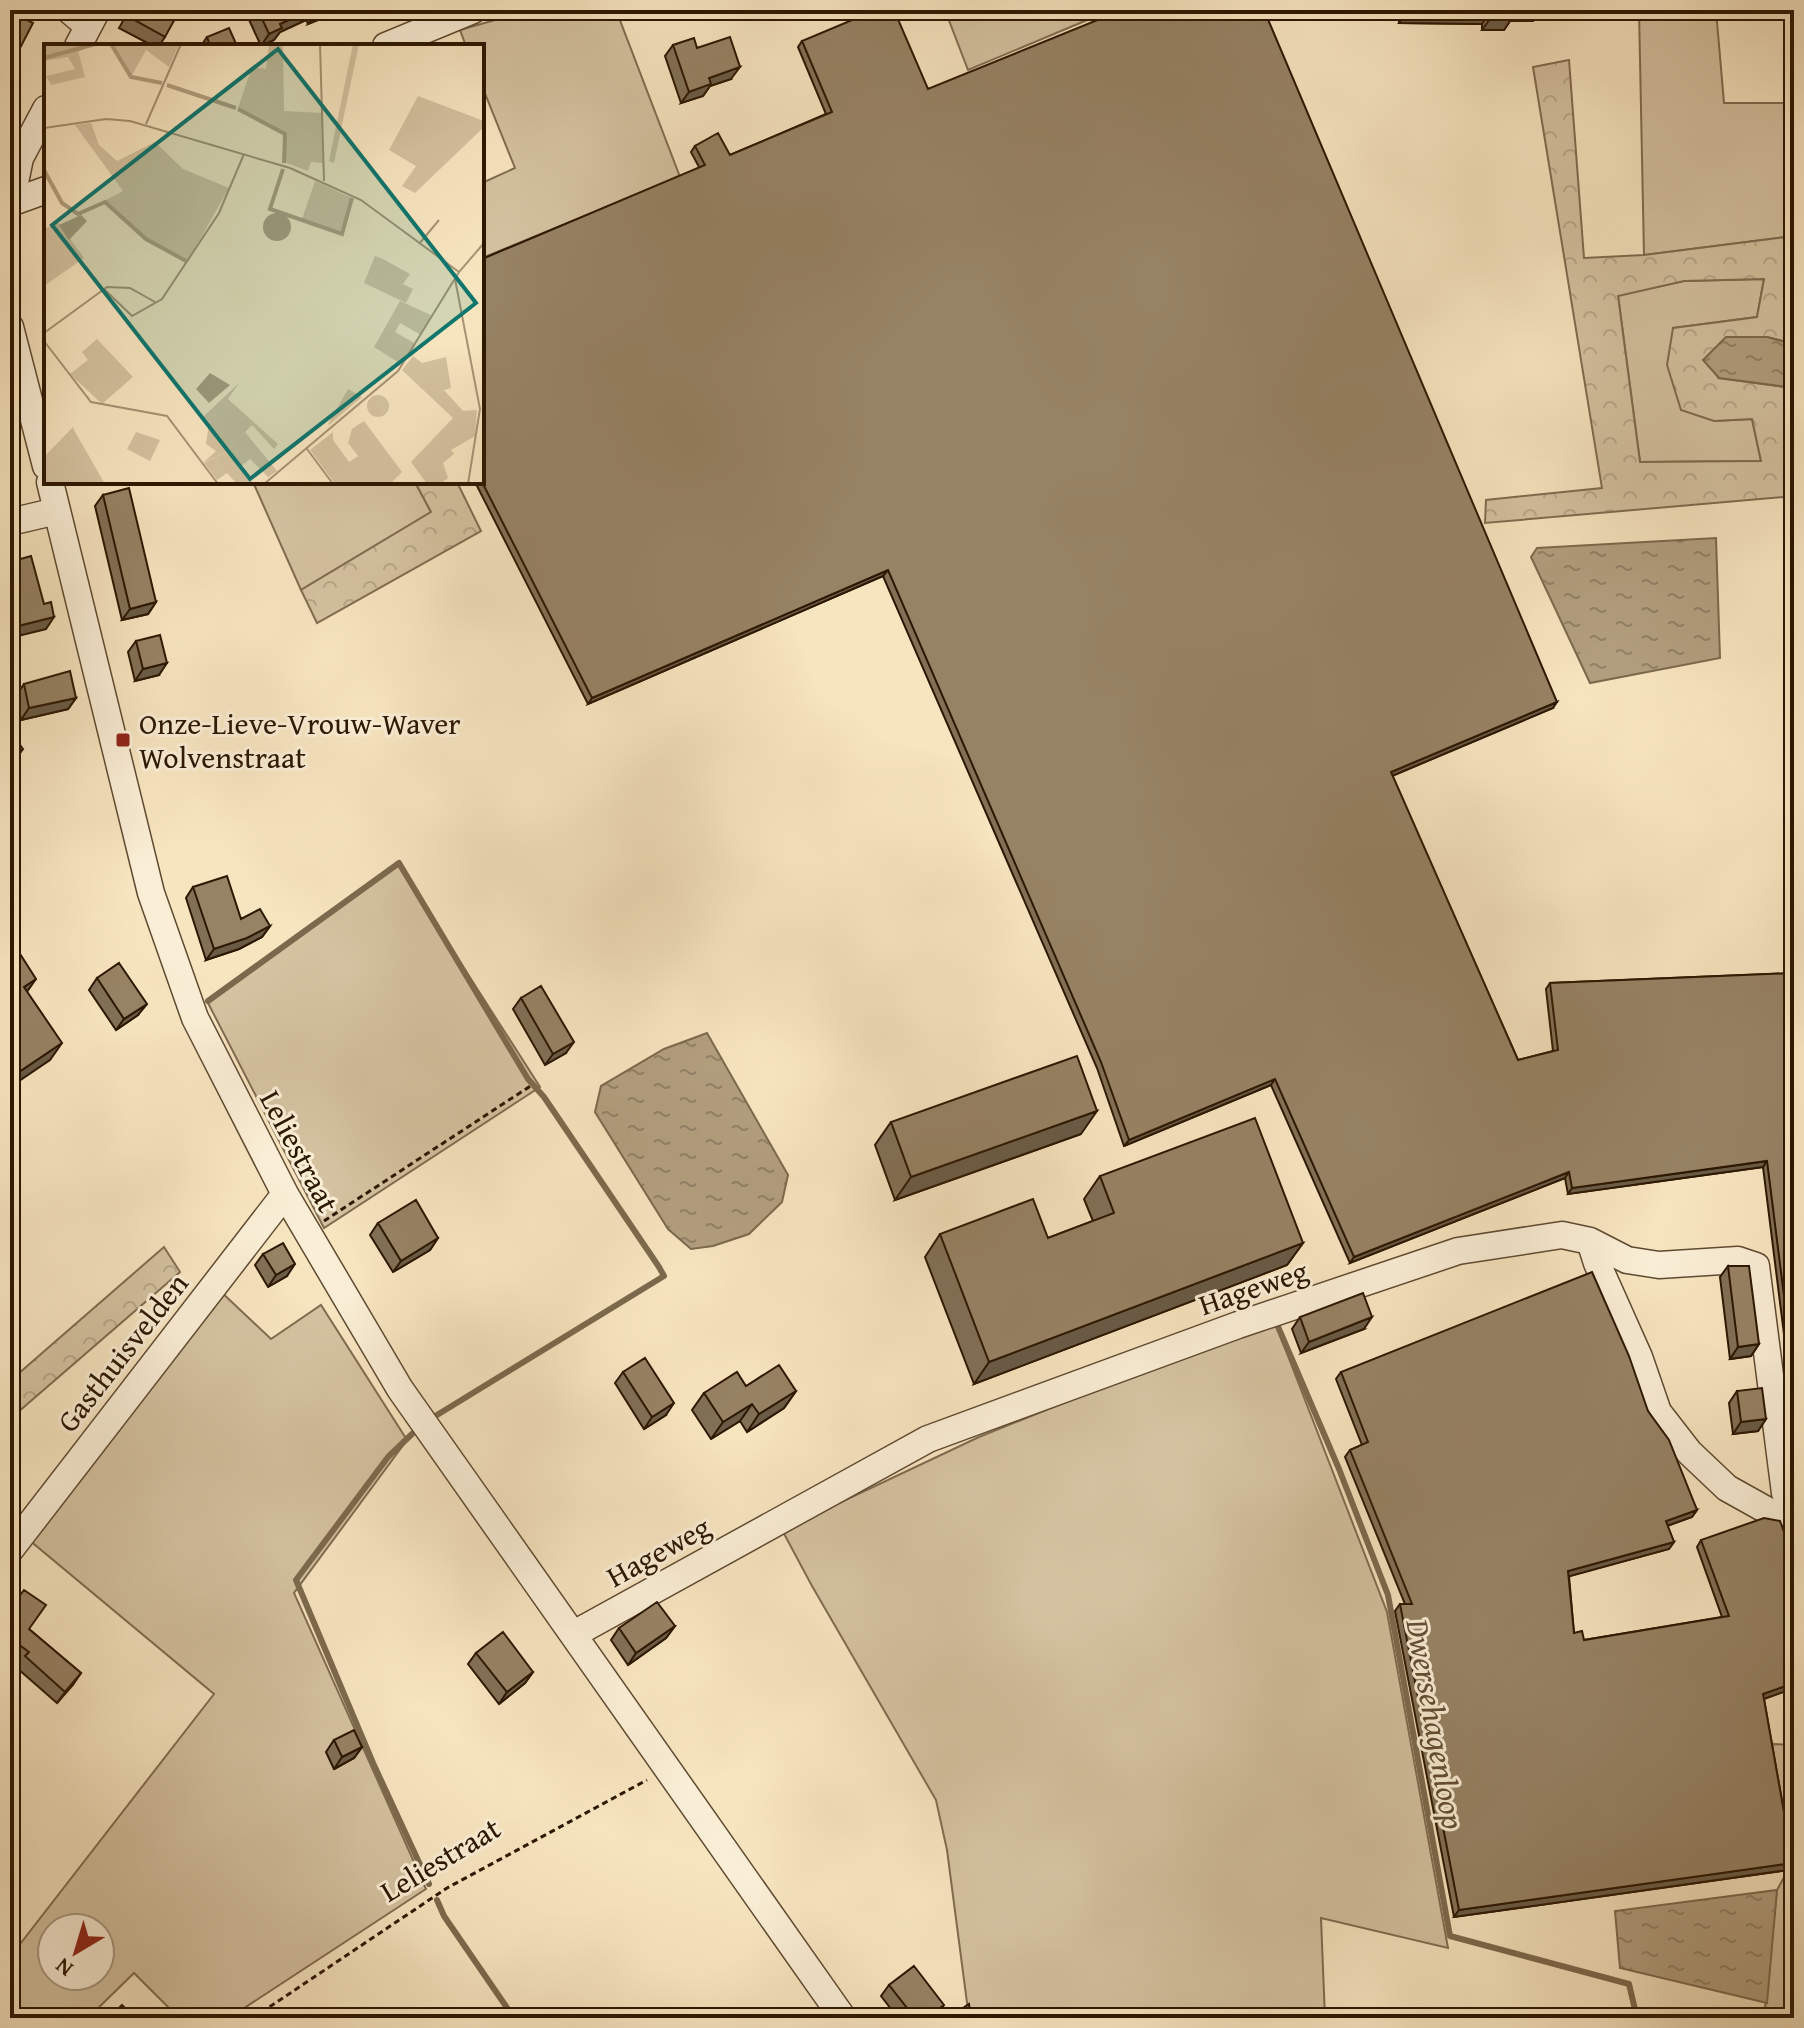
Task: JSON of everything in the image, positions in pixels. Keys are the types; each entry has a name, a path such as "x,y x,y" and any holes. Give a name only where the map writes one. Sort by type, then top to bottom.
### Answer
{"street":[{"path":"391,44 473,10"},
{"path":"11,202 20,158 44,113"},
{"path":"11,202 44,191"},
{"path":"10,327 44,458"},
{"name":"Leliestraat","path":"50,484 151,893 168,945 195,1018 285,1194 400,1389 843,2018"},
{"path":"10,522 57,511"},
{"name":"Gasthuisvelden","path":"10,1550 285,1194"},
{"name":"Hageweg","path":"574,1634 928,1439 1238,1325 1458,1251 1542,1236 1562,1235 1590,1241 1627,1260 1649,1264 1738,1260 1756,1266 1785,1493 1794,1512"},
{"path":"1590,1241 1639,1357 1658,1412 1689,1452 1727,1488 1770,1512 1794,1512"}],"path":[{"path":"307,1232 532,1085"},
{"name":"Leliestraat","path":"253,2018 447,1888 668,1768"}],"green space":[{"path":"530,10 616,10 680,177 484,257 484,182 515,168 484,91 484,44 465,44 460,30"},
{"path":"945,10 1111,10 968,70"},
{"path":"1639,10 1716,10 1724,103 1794,103 1794,236 1644,255"},
{"path":"1569,60 1584,258 1644,255 1794,236 1794,344 1767,337 1719,378 1794,388 1794,434 1791,435 1794,496 1485,523 1486,500 1602,488 1533,67","holes":["1764,279 1757,317 1673,328 1667,365 1681,410 1714,421 1752,419 1761,461 1640,462 1618,296 1684,281"]},
{"path":"1764,279 1757,317 1673,328 1714,421 1752,419 1761,461 1640,462 1618,295 1684,281"},
{"path":"254,484 416,484 431,512 301,590"},
{"path":"416,484 458,484 481,531 317,623 301,590 431,512"},
{"path":"398,865 540,1087 324,1228 208,1003"},
{"path":"164,1247 180,1272 10,1419 10,1381"},
{"path":"217,1288 271,1339 321,1305 407,1440 294,1593 426,1889 229,2018 179,2018 134,1973 116,1991 116,1912 45,1912 214,1694 28,1539"},
{"path":"1276,1325 1387,1612 1448,1948 1321,1918 1325,2018 969,2018 947,1850 936,1800 782,1530 979,1437 1118,1381"},
{"path":"1772,1744 1794,1745 1794,2018 1764,2018 1777,1890 1788,1870"},
{"path":"36,1923 36,1992 115,1992 88,2018 10,2018 10,1957"}],"water":[{"path":"1726,337 1767,337 1794,344 1794,388 1719,378 1703,360"},
{"path":"1716,538 1720,658 1590,683 1531,557 1537,548"},
{"path":"707,1033 788,1175 782,1202 749,1234 713,1246 691,1249 668,1229 595,1112 601,1086 664,1049"},
{"path":"1777,1890 1767,2003 1620,1968 1615,1911"}],"building":[{"path":"131,10 169,10 177,15 165,37 127,16"},
{"path":"258,10 310,10 280,24 282,28 269,34"},
{"path":"876,10 894,10 928,89 1122,10 1264,10 1557,702 1391,772 1518,1060 1558,1050 1550,983 1794,973 1794,1375 1767,1161 1572,1188 1569,1172 1354,1257 1275,1079 1129,1140 1101,1062 888,570 592,698 483,484 484,258 705,165 695,146 718,133 730,155 832,112 802,41"},
{"path":"1407,10 1512,10 1512,19 1490,19 1490,12"},
{"path":"10,11 33,23 18,52 10,48"},
{"path":"229,28 236,44 209,44 207,37"},
{"path":"730,37 740,67 709,78 711,84 689,92 673,45 694,38 697,48"},
{"path":"129,488 156,602 130,609 103,495"},
{"path":"31,556 44,604 51,602 54,617 10,628 10,562"},
{"path":"160,635 167,663 143,669 136,641"},
{"path":"70,671 76,698 29,708 24,684"},
{"path":"10,731 23,749 10,758"},
{"path":"227,876 241,919 260,909 270,926 214,949 193,887"},
{"path":"15,946 36,979 24,987 62,1043 10,1078 10,950"},
{"path":"119,963 147,1004 124,1019 97,978"},
{"path":"541,986 574,1042 553,1054 521,998"},
{"path":"1077,1056 1097,1111 911,1177 891,1122"},
{"path":"1255,1118 1303,1243 989,1362 940,1234 1033,1199 1048,1238 1114,1213 1100,1176"},
{"path":"416,1200 438,1238 401,1261 378,1223"},
{"path":"283,1243 295,1264 276,1275 263,1254"},
{"path":"1728,1266 1749,1266 1759,1344 1738,1347"},
{"path":"1592,1272 1629,1356 1648,1411 1669,1440 1697,1510 1666,1521 1674,1542 1568,1571 1574,1633 1582,1631 1584,1640 1729,1616 1701,1540 1764,1518 1780,1521 1794,1559 1794,1683 1763,1694 1793,1863 1459,1910 1400,1604 1412,1604 1350,1450 1368,1442 1341,1372"},
{"path":"1363,1293 1372,1317 1309,1342 1300,1317"},
{"path":"645,1358 674,1403 652,1417 623,1372"},
{"path":"779,1365 796,1391 759,1414 752,1404 723,1422 704,1393 737,1372 746,1386"},
{"path":"1762,1388 1766,1419 1741,1422 1737,1391"},
{"path":"24,1590 46,1605 29,1629 81,1673 65,1692 25,1656 29,1652 10,1638 10,1608"},
{"path":"657,1602 675,1626 636,1653 619,1628"},
{"path":"503,1632 533,1672 507,1692 476,1653"},
{"path":"354,1730 362,1747 342,1757 334,1740"},
{"path":"914,1966 944,2005 927,2018 915,2018 889,1985"},
{"path":"969,2004 971,2018 948,2018"},
{"path":"122,2005 135,2018 109,2018"},
{"path":"299,2011 304,2018 290,2018"}],"waterway":[{"path":"208,1001 399,863 528,1079 544,1097 664,1276 437,1415"},
{"name":"Dwersehagenloop","path":"1276,1322 1339,1469 1388,1595 1450,1936 1629,1984 1637,2018"},
{"path":"412,1434 388,1457 296,1580 373,1763 429,1884"},
{"path":"437,1900 444,1916 514,2018"}],"place":[{"name":"Onze-Lieve-Vrouw-Waver Wolvenstraat","path":"123,740"}]}
